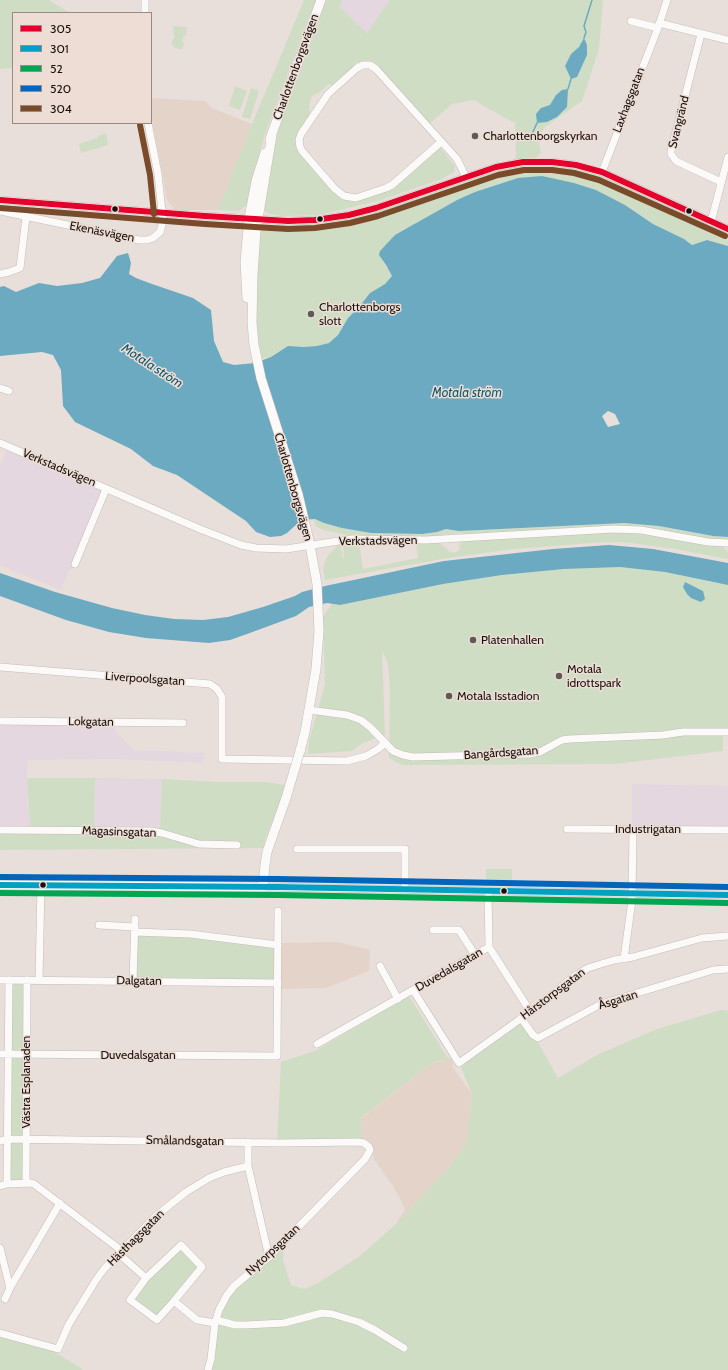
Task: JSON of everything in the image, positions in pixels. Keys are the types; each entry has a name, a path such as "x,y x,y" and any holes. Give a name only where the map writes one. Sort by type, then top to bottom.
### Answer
{"main road":[{"name":"Charlottenborgsvägen","path":"263,887 267,852 300,752 310,710 316,669 319,614 317,584 305,522 268,401 258,362 252,322 254,218 272,135 321,0"},
{"path":"0,885 263,887"}],"street":[{"path":"145,12 146,0"},
{"name":"Laxhagsgatan","path":"602,172 667,0"},
{"path":"631,21 658,25 728,40"},
{"name":"Svangränd","path":"701,34 671,154 676,160 721,182"},
{"path":"441,142 389,187 356,198 344,196 335,189 302,151 299,140 301,134 328,94 357,68 370,65 376,69 457,159 466,177"},
{"path":"148,124 158,174 162,213"},
{"path":"711,222 728,157"},
{"path":"0,200 162,213 304,220 349,215 382,206 496,166 531,161 568,163 602,172 728,229"},
{"name":"Ekenäsvägen","path":"0,211 139,240 147,240 156,236 160,232 162,226 162,213"},
{"path":"0,274 20,268 26,217"},
{"path":"0,388 9,391"},
{"name":"Verkstadsvägen","path":"0,443 241,545 256,548 276,550 352,539 426,540 613,529 652,531 708,542 726,543"},
{"path":"75,564 106,489"},
{"path":"726,543 728,551"},
{"name":"Liverpoolsgatan","path":"0,667 210,684 217,688 222,698 222,760 347,761 366,756 385,743"},
{"name":"Bangårdsgatan","path":"310,710 347,715 360,720 371,728 393,751 408,756 540,752 562,740 570,739 663,735 683,732 728,732"},
{"name":"Lokgatan","path":"0,720 183,723"},
{"name":"Industrigatan","path":"568,829 728,830"},
{"path":"624,959 632,894 634,829"},
{"name":"Magasinsgatan","path":"0,830 150,831 199,844 237,845"},
{"path":"297,849 405,849 405,890"},
{"path":"39,980 41,885"},
{"path":"263,887 728,895"},
{"name":"Duvedalsgatan","path":"317,1044 489,947 488,891"},
{"path":"278,911 278,983"},
{"path":"133,982 135,919"},
{"path":"99,925 278,945"},
{"path":"433,930 459,930 475,956"},
{"name":"Hårstorpsgatan","path":"413,990 459,1063 551,997 580,972 599,964 633,958 702,938 728,936"},
{"path":"489,947 530,1011"},
{"path":"380,966 398,999"},
{"name":"Åsgatan","path":"520,1018 533,1035 538,1038 601,1004 713,970 728,969"},
{"name":"Dalgatan","path":"0,980 278,983"},
{"path":"7,1184 9,980"},
{"name":"Västra Esplanaden","path":"26,1183 27,980"},
{"name":"Duvedalsgatan","path":"0,1054 277,1056 278,983"},
{"name":"Smålandsgatan","path":"0,1140 358,1142 369,1146"},
{"path":"248,1142 248,1166 269,1257"},
{"name":"Nytorpsgatan","path":"208,1370 211,1358 215,1322 222,1303 234,1286 269,1257 365,1159 370,1150 369,1146"},
{"name":"Hästhagsgatan","path":"0,1333 58,1349 69,1324 104,1269 156,1216 186,1192 209,1178 224,1172 248,1166"},
{"path":"0,1186 7,1184 34,1184 60,1203 120,1253 146,1278"},
{"path":"5,1299 60,1203"},
{"path":"181,1245 202,1266 157,1320 130,1300 146,1278 181,1245"},
{"path":"0,1248 10,1288"},
{"path":"174,1301 197,1320 235,1325 284,1323 322,1313 332,1314 359,1322 404,1348"}],"shaded area":[{"path":"342,0 390,0 367,33 340,7"},
{"path":"152,98 205,101 212,108 252,124 218,210 175,210 167,200 154,131"},
{"path":"7,448 106,489 76,566 69,571 61,590 0,565 0,467"},
{"path":"0,721 115,724 115,731 134,750 204,753 203,763 116,759 28,760 27,778 31,831 0,830"},
{"path":"95,778 162,779 161,835 94,830"},
{"path":"632,784 728,786 728,828 632,828"},
{"path":"337,942 370,950 369,971 326,988 277,989 275,943"},
{"path":"452,1059 453,1068 472,1094 467,1144 449,1167 396,1224 405,1209 395,1189 374,1159 370,1144 362,1139 361,1119 432,1063"}],"green space":[{"path":"0,0 49,0 68,12 12,12 12,68 0,69"},
{"path":"304,0 342,0 340,7 367,33 390,0 603,0 599,49 582,101 545,127 538,138 541,153 532,162 583,167 728,230 728,246 707,240 692,245 684,239 653,224 625,205 596,190 574,183 518,178 457,200 436,212 379,255 392,276 385,284 370,293 348,318 338,335 329,343 304,347 288,346 271,357 261,359 256,326 258,236 262,228 268,225 326,224 326,219 514,164 516,155 515,123 475,100 452,104 426,127 370,65 359,66 356,60 356,64 334,85 328,84 320,92 312,96 309,105 310,114 297,143 339,196 379,194 436,149 440,148 455,166 454,172 442,179 378,201 318,215 281,216 267,213 264,208 265,192 278,131 320,20 310,14 264,137 247,205 239,211 218,210"},
{"path":"173,26 186,27 187,30 186,35 183,37 182,41 184,44 182,49 175,48 171,43 174,38"},
{"path":"235,86 247,91 240,110 229,106"},
{"path":"251,88 259,91 250,119 242,117"},
{"path":"106,133 108,145 81,153 79,144 97,138"},
{"path":"313,519 342,528 371,533 422,534 446,529 459,531 624,523 659,526 713,536 728,537 728,540 710,540 641,527 470,534 457,533 434,537 352,536 323,530 316,526"},
{"path":"607,532 632,532 720,545 728,552 728,559 675,549 619,542 514,549 448,558 325,580 323,568 327,557 340,544 343,559 343,547 346,542 359,542 363,569 418,558 416,542 439,542 450,552 454,553 459,550 460,541"},
{"name":"Motala idrottspark","path":"620,567 665,572 728,585 728,731 723,731 723,751 615,764 402,765 389,758 390,688 388,664 382,650 385,735 363,743 352,751 308,754 309,741 325,685 323,617 332,604 340,605 443,584 502,575 564,569"},
{"path":"27,778 95,778 94,830 160,835 162,779 219,782 267,782 285,785 263,848 0,850 0,830 31,831"},
{"path":"486,869 512,869 512,880 486,880"},
{"path":"132,931 275,943 277,985 131,983"},
{"path":"7,981 25,981 25,1183 7,1184"},
{"path":"409,996 447,1057 452,1059 432,1063 361,1118 362,1141 277,1143 281,1062 317,1050"},
{"path":"721,1010 728,1011 728,1370 205,1370 227,1292 284,1242 283,1261 291,1285 304,1289 316,1284 360,1256 396,1224 449,1167 467,1143 472,1094 461,1067 519,1019 536,1039 558,1078 599,1054 657,1029"},
{"path":"181,1245 198,1268 156,1320 131,1300 144,1280"},
{"path":"0,1334 4,1334 55,1352 82,1370 0,1370"}],"water":[{"path":"584,38 587,45 587,55 577,77 571,79 565,66 571,54 579,47"},
{"path":"568,89 567,107 557,117 547,122 537,123 536,114 541,108 550,105 556,95 562,90"},
{"name":"Motala ström","path":"542,176 574,183 596,190 625,205 653,224 684,239 692,245 707,240 728,246 728,537 713,536 659,526 624,523 459,531 446,529 422,534 371,533 342,528 315,519 303,520 287,533 281,536 270,537 256,532 246,521 177,475 153,466 131,449 75,422 63,406 61,370 53,355 42,352 0,356 0,287 4,286 16,292 39,283 57,286 82,283 100,278 117,256 128,253 131,263 129,274 152,284 193,298 211,310 214,341 223,362 234,365 255,363 271,357 288,346 304,347 329,343 338,335 348,318 370,293 385,284 392,276 379,255 380,251 395,235 457,200 475,192 518,178","holes":["608,411 615,414 620,424 608,427 602,416"]},
{"path":"609,545 653,549 728,563 728,585 665,572 620,567 564,569 502,575 443,584 340,605 327,603 309,607 296,616 247,634 230,640 209,643 146,638 109,632 66,620 0,596 0,573 55,592 112,608 174,619 203,620 228,617 263,607 295,596 302,592 325,586 444,561 553,549"},
{"path":"685,582 703,591 705,599 701,602 691,598 683,587"}],"waterway":[{"path":"584,38 586,32 584,26 592,0"},
{"path":"568,89 571,79"},
{"path":"530,141 537,123"}],"transit line":[{"name":"304","path":"140,125 150,175 154,214"},
{"name":"305","path":"0,200 205,216 288,221 315,220 349,215 376,208 496,167 523,162 552,162 576,165 602,172 728,229"},
{"name":"304","path":"0,208 205,224 288,229 315,228 350,223 378,216 498,175 524,170 552,170 574,173 599,180 725,236"},
{"name":"520","path":"0,877 278,879 728,887"},
{"name":"301","path":"0,885 278,887 728,895"},
{"name":"52","path":"0,893 278,895 728,903"}],"place":[{"name":"Charlottenborgskyrkan","path":"475,136"},
{"name":"Charlottenborgs slott","path":"311,314"},
{"name":"Platenhallen","path":"473,640"},
{"name":"Motala idrottspark","path":"559,676"},
{"name":"Motala Isstadion","path":"449,696"}]}
